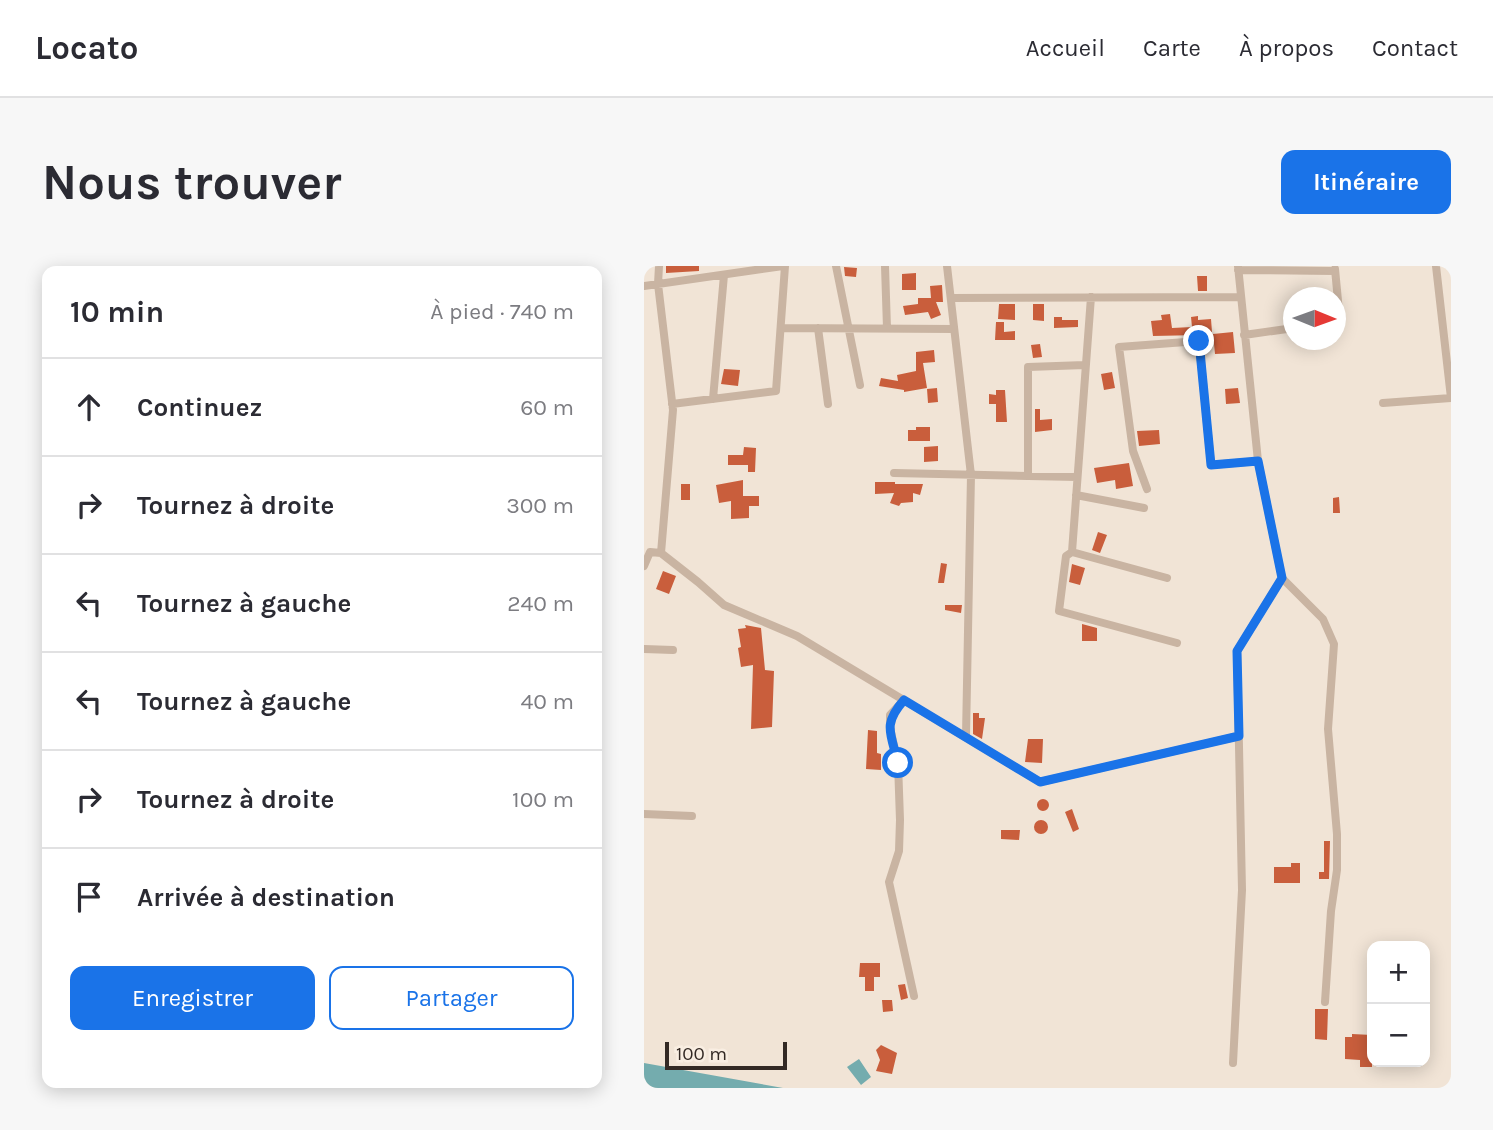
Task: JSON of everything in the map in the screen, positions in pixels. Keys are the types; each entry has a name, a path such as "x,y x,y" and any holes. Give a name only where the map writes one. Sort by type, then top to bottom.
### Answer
{"street":[{"path":"659,266 658,284 672,404 661,553"},
{"path":"644,286 784,266 776,391 672,404"},
{"path":"836,266 860,385"},
{"path":"885,266 887,328"},
{"path":"947,266 971,475 966,736"},
{"path":"1383,403 1451,398 1437,266"},
{"path":"1325,1002 1331,911 1337,870 1337,834 1328,729 1334,645 1323,619 1282,578 1258,461 1238,268 1335,269 1337,287"},
{"path":"713,399 724,275"},
{"path":"951,298 1241,297"},
{"path":"1072,552 1091,298"},
{"path":"781,328 954,329"},
{"path":"818,328 828,404"},
{"path":"1244,335 1283,329"},
{"path":"1147,489 1133,451 1119,347 1199,341 1211,465 1258,461"},
{"path":"1028,476 1028,368 1085,365"},
{"path":"894,473 1077,477"},
{"path":"1076,495 1144,508"},
{"path":"644,566 650,552 661,553 724,605 797,636 1040,782 1239,736"},
{"path":"1167,578 1072,552 1066,556 1059,611 1177,643"},
{"path":"1233,1063 1242,890 1237,651 1282,578"},
{"path":"644,649 673,650"},
{"path":"904,700 890,715 890,728 898,763 900,820 899,851 889,882 914,996"},
{"path":"644,814 692,816"}],"water":[{"path":"859,1059 871,1077 861,1085 847,1067"},
{"path":"644,1063 783,1088 644,1088"}],"building":[{"path":"666,266 699,266 699,271 666,273"},
{"path":"844,267 857,268 856,277 845,276"},
{"path":"916,273 916,290 902,290 902,274"},
{"path":"1197,276 1207,276 1207,291 1198,291"},
{"path":"942,285 943,302 936,302 941,315 931,319 928,312 905,315 903,306 918,304 918,298 931,298 930,286"},
{"path":"999,304 1015,304 1015,320 998,319"},
{"path":"1033,304 1044,304 1044,321 1033,320"},
{"path":"1170,314 1172,328 1192,327 1191,317 1198,316 1198,320 1211,319 1212,332 1200,335 1153,336 1151,321 1162,320 1161,315"},
{"path":"1054,317 1078,320 1078,327 1054,328"},
{"path":"996,322 1004,322 1004,332 1015,331 1015,340 995,340"},
{"path":"1233,332 1235,353 1215,354 1213,334"},
{"path":"1040,344 1042,357 1033,358 1031,345"},
{"path":"934,350 935,362 923,363 927,388 904,392 879,386 881,378 898,381 897,375 916,371 916,352"},
{"path":"724,369 740,370 738,386 721,384"},
{"path":"1112,372 1115,388 1104,390 1101,374"},
{"path":"937,388 938,402 928,403 927,389"},
{"path":"1238,388 1240,403 1226,404 1225,389"},
{"path":"996,390 1005,390 1007,422 996,422 996,404 989,404 989,394 996,395"},
{"path":"1035,409 1040,409 1040,420 1052,419 1052,430 1035,432"},
{"path":"916,427 930,427 930,441 908,441 908,430 916,430"},
{"path":"1159,430 1160,444 1139,446 1137,431"},
{"path":"938,446 938,461 924,462 924,447"},
{"path":"744,447 756,448 755,472 748,472 748,465 728,465 728,455 743,455"},
{"path":"1129,463 1133,486 1116,489 1115,480 1097,483 1094,468"},
{"path":"743,480 743,496 759,496 759,506 749,506 749,518 731,519 731,501 719,503 716,485"},
{"path":"875,482 923,484 920,495 913,493 913,502 901,503 899,506 890,503 894,493 875,494"},
{"path":"681,484 690,484 690,500 681,500"},
{"path":"1339,497 1340,513 1333,513 1333,498"},
{"path":"1098,532 1107,535 1100,553 1092,550"},
{"path":"941,563 947,564 944,583 938,583"},
{"path":"1072,564 1085,568 1080,585 1069,582"},
{"path":"663,571 676,576 669,594 656,589"},
{"path":"945,605 962,605 961,613 945,610"},
{"path":"1082,624 1097,628 1097,641 1082,641"},
{"path":"745,625 761,628 765,670 774,671 772,727 751,729 753,665 741,667 738,648 741,647 738,629 746,628"},
{"path":"973,713 979,713 979,718 985,718 982,739 973,734"},
{"path":"868,730 877,731 877,753 881,754 881,770 866,769"},
{"path":"1028,739 1043,739 1042,763 1025,762"},
{"path":"1043,799 1049,805 1043,811 1037,805"},
{"path":"1072,809 1079,829 1073,832 1065,812"},
{"path":"1041,820 1046,822 1046,832 1041,834 1036,832 1034,827 1036,822"},
{"path":"1001,830 1020,830 1019,840 1001,839"},
{"path":"1324,841 1330,841 1329,879 1319,879 1319,872 1324,872"},
{"path":"1291,863 1300,863 1300,883 1274,883 1274,867 1291,867"},
{"path":"860,963 880,963 880,977 874,977 874,991 865,991 865,977 859,977"},
{"path":"905,984 908,998 901,1000 898,985"},
{"path":"882,1000 892,1000 893,1011 883,1012"},
{"path":"1315,1009 1328,1009 1327,1040 1315,1039"},
{"path":"1352,1034 1367,1035 1367,1067 1360,1067 1360,1060 1345,1059 1345,1037 1352,1037"},
{"path":"881,1045 897,1053 892,1074 876,1071 880,1060 876,1050"}],"route":[{"path":"898,763 890,728 890,715 904,700 1040,782 1239,736 1237,651 1282,578 1258,461 1211,465 1199,341"}]}
